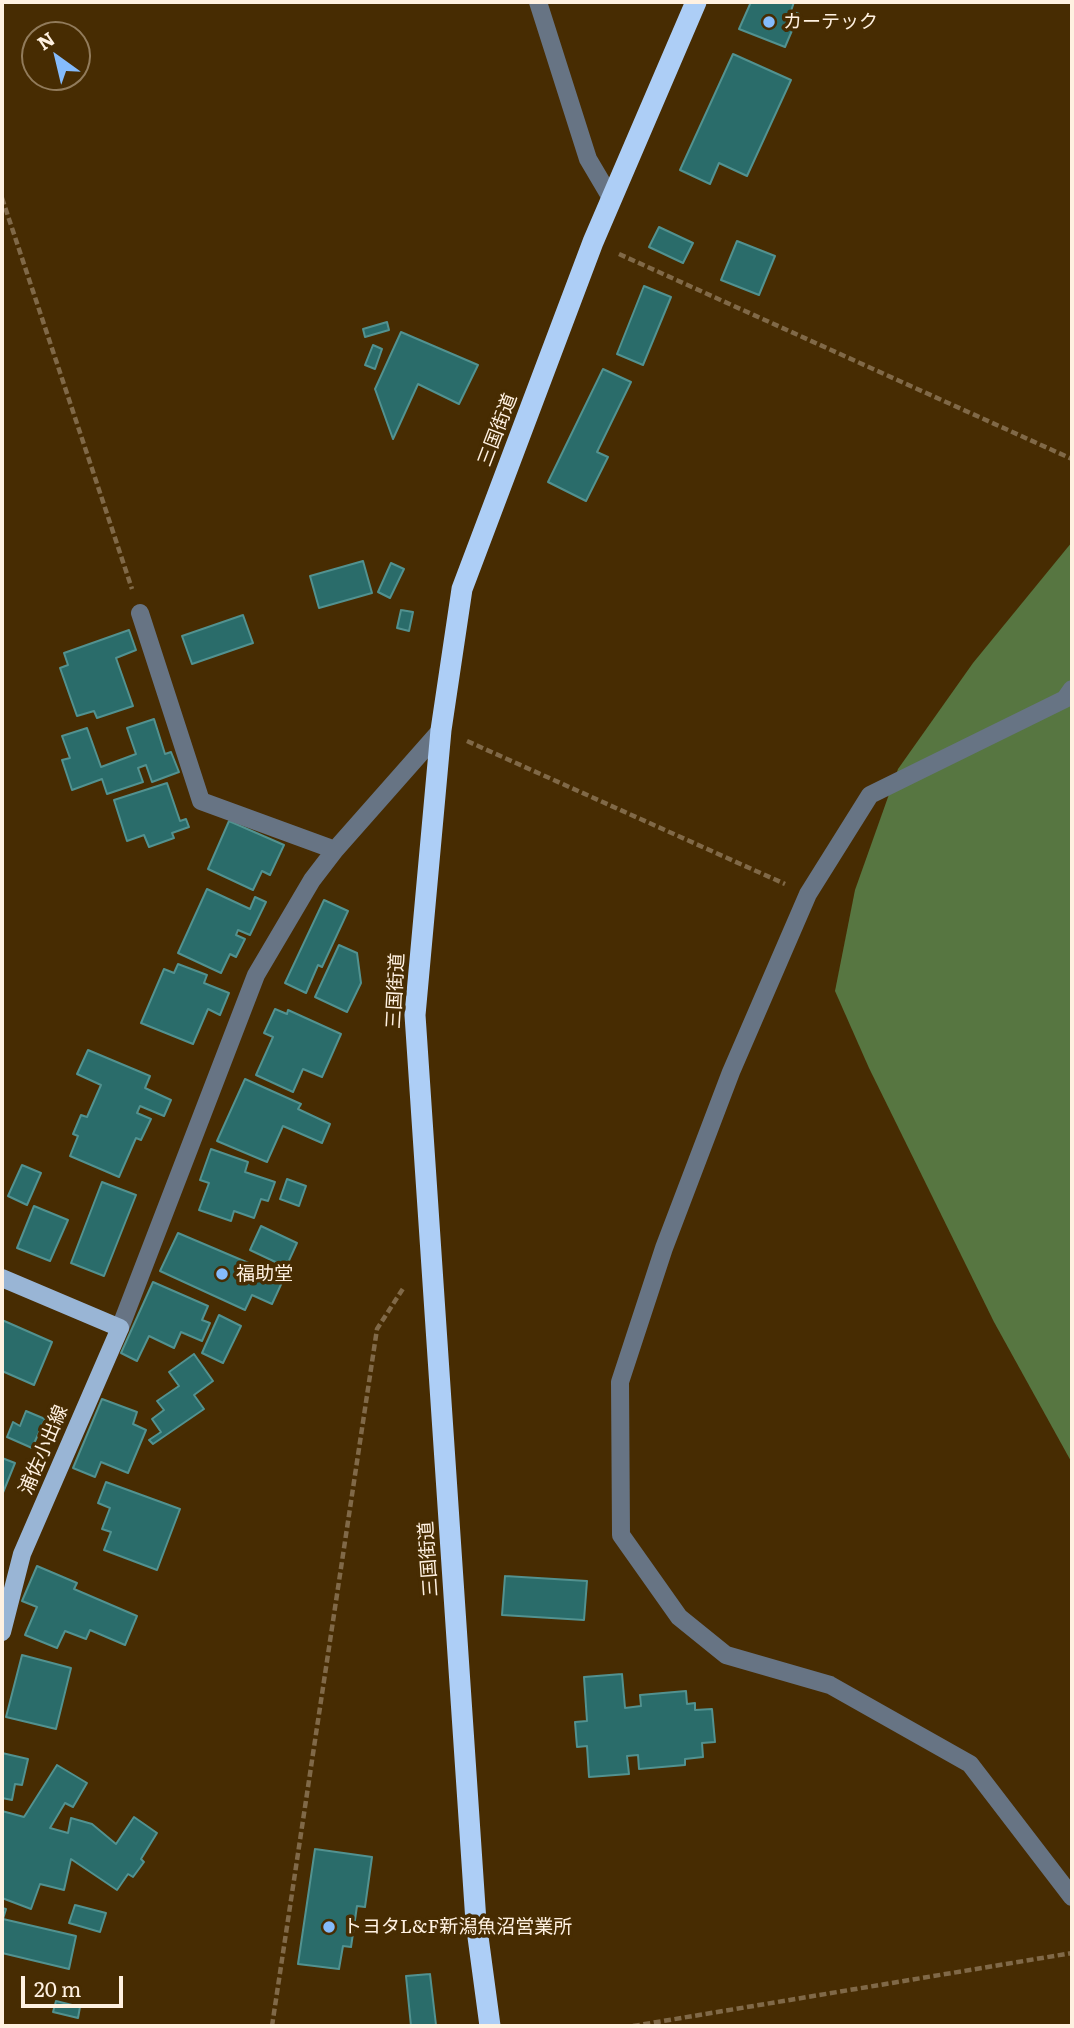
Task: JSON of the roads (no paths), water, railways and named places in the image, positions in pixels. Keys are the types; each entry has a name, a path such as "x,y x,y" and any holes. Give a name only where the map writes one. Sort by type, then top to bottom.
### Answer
{"highway":[{"name":"三国街道","path":"490,2026 476,1922 415,1016 441,730 463,589 593,242 696,2"}],"main road":[{"path":"2,1278 120,1328"},
{"name":"浦佐小出線","path":"2,1632 6,1599 22,1554 120,1328"}],"street":[{"path":"538,2 588,159 611,198"},
{"path":"139,613 201,801 335,850"},
{"path":"1072,689 1065,699 870,795 808,894 730,1072 664,1248 620,1382 621,1535 679,1617 726,1655 830,1685 970,1764 1072,1897"},
{"path":"120,1328 256,975 312,880 335,850 441,730"}],"place":[{"name":"カーテック","path":"769,22"},
{"name":"福助堂","path":"222,1274"},
{"name":"トヨタL&F新潟魚沼営業所","path":"329,1927"}]}
